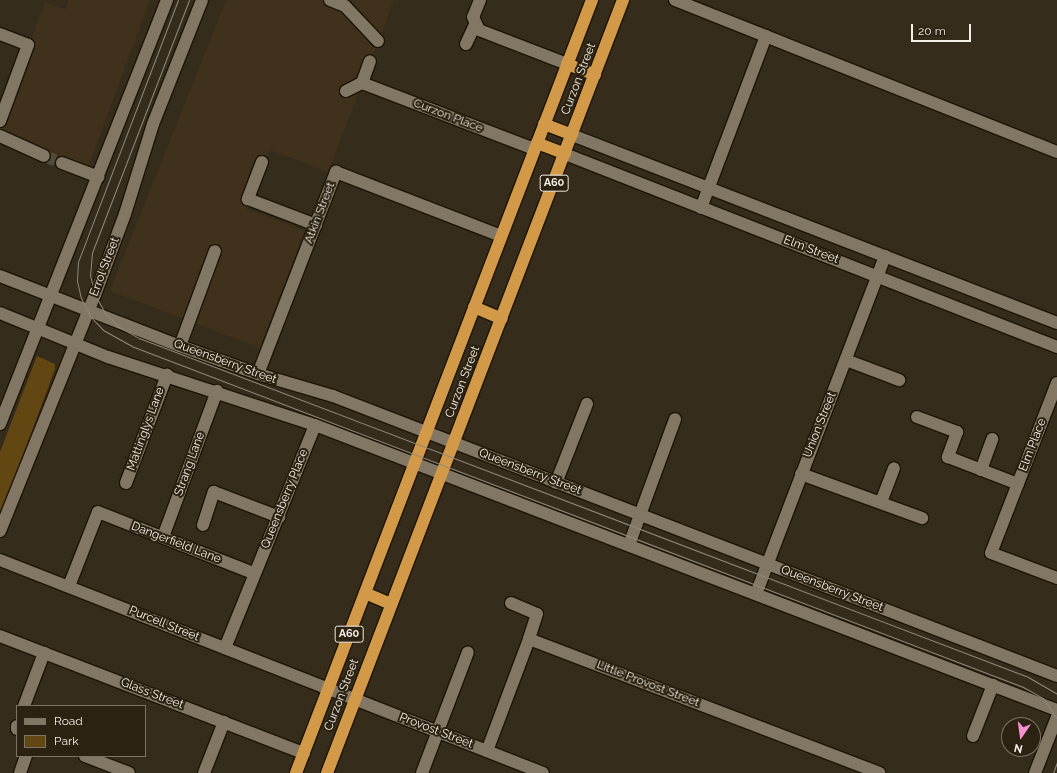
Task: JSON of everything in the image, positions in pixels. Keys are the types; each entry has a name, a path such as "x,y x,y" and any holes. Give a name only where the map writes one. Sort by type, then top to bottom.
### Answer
{"highway":[{"name":"Curzon Street","path":"296,773 592,0"},
{"name":"Curzon Street","path":"327,773 596,75 623,0"},
{"path":"567,64 596,75"},
{"path":"544,124 572,135"},
{"path":"536,146 565,154"},
{"path":"474,307 502,319"},
{"path":"365,593 391,604"}],"street":[{"path":"0,424 167,0"},
{"name":"Errol Street","path":"0,531 89,310 125,214 154,124 202,0"},
{"path":"330,0 345,6 378,41"},
{"path":"480,0 473,17 479,30 567,64"},
{"path":"675,0 1057,152"},
{"path":"466,44 476,25"},
{"path":"0,34 28,44 0,121"},
{"path":"701,208 766,36"},
{"path":"346,91 362,83 370,61"},
{"name":"Curzon Place","path":"362,83 536,146"},
{"name":"Elm Street","path":"572,135 1057,324"},
{"path":"0,136 44,156"},
{"name":"Elm Street","path":"565,154 1057,346"},
{"path":"262,162 248,199 316,225"},
{"path":"62,163 98,178"},
{"name":"Atkin Street","path":"258,374 336,172 501,236"},
{"path":"180,346 215,251"},
{"name":"Union Street","path":"756,594 766,564 885,256"},
{"name":"Queensberry Street","path":"0,276 180,346 258,374 333,396 1057,676"},
{"path":"0,313 108,357 217,391 315,425 1057,710"},
{"path":"846,360 900,380"},
{"name":"Mattinglys Lane","path":"126,483 167,375"},
{"name":"Elm Place","path":"1057,383 991,553 1057,578"},
{"name":"Strang Lane","path":"163,537 217,391"},
{"path":"556,483 587,404"},
{"path":"917,417 957,432 948,457 1018,484"},
{"path":"629,545 674,419"},
{"name":"Queensberry Place","path":"253,573 279,517 315,425"},
{"path":"981,470 992,439"},
{"path":"881,502 894,468"},
{"path":"801,474 922,518"},
{"path":"202,524 214,492 279,517"},
{"name":"Dangerfield Lane","path":"68,586 98,512 253,573"},
{"name":"Purcell Street","path":"0,560 328,689"},
{"path":"225,648 253,573"},
{"path":"487,751 538,614 511,603"},
{"name":"Glass Street","path":"0,636 304,753"},
{"name":"Little Provost Street","path":"529,639 879,773"},
{"path":"24,705 44,652"},
{"path":"422,773 468,652"},
{"path":"973,736 993,685"},
{"name":"Provost Street","path":"328,689 543,773"},
{"path":"1035,773 1057,717"},
{"path":"204,773 224,722"},
{"path":"20,773 26,757"},
{"path":"88,757 129,773"}],"shaded area":[{"path":"69,0 150,0 87,170 0,140 0,121 45,2 65,9"},
{"path":"226,0 394,0 328,172 270,150 247,209 305,231 260,348 110,291"}],"green space":[{"path":"37,356 55,364 55,369 0,517 0,452"}],"tunnel":[{"path":"44,156 62,163"}],"tram line":[{"path":"178,0 78,262 77,281 81,298 90,316 103,330 134,347 1023,687 1043,698 1057,719"},
{"path":"189,0 92,253 90,275 95,295 105,313 119,327 139,338 1028,677 1057,694"},
{"path":"1053,773 1057,762"}]}
